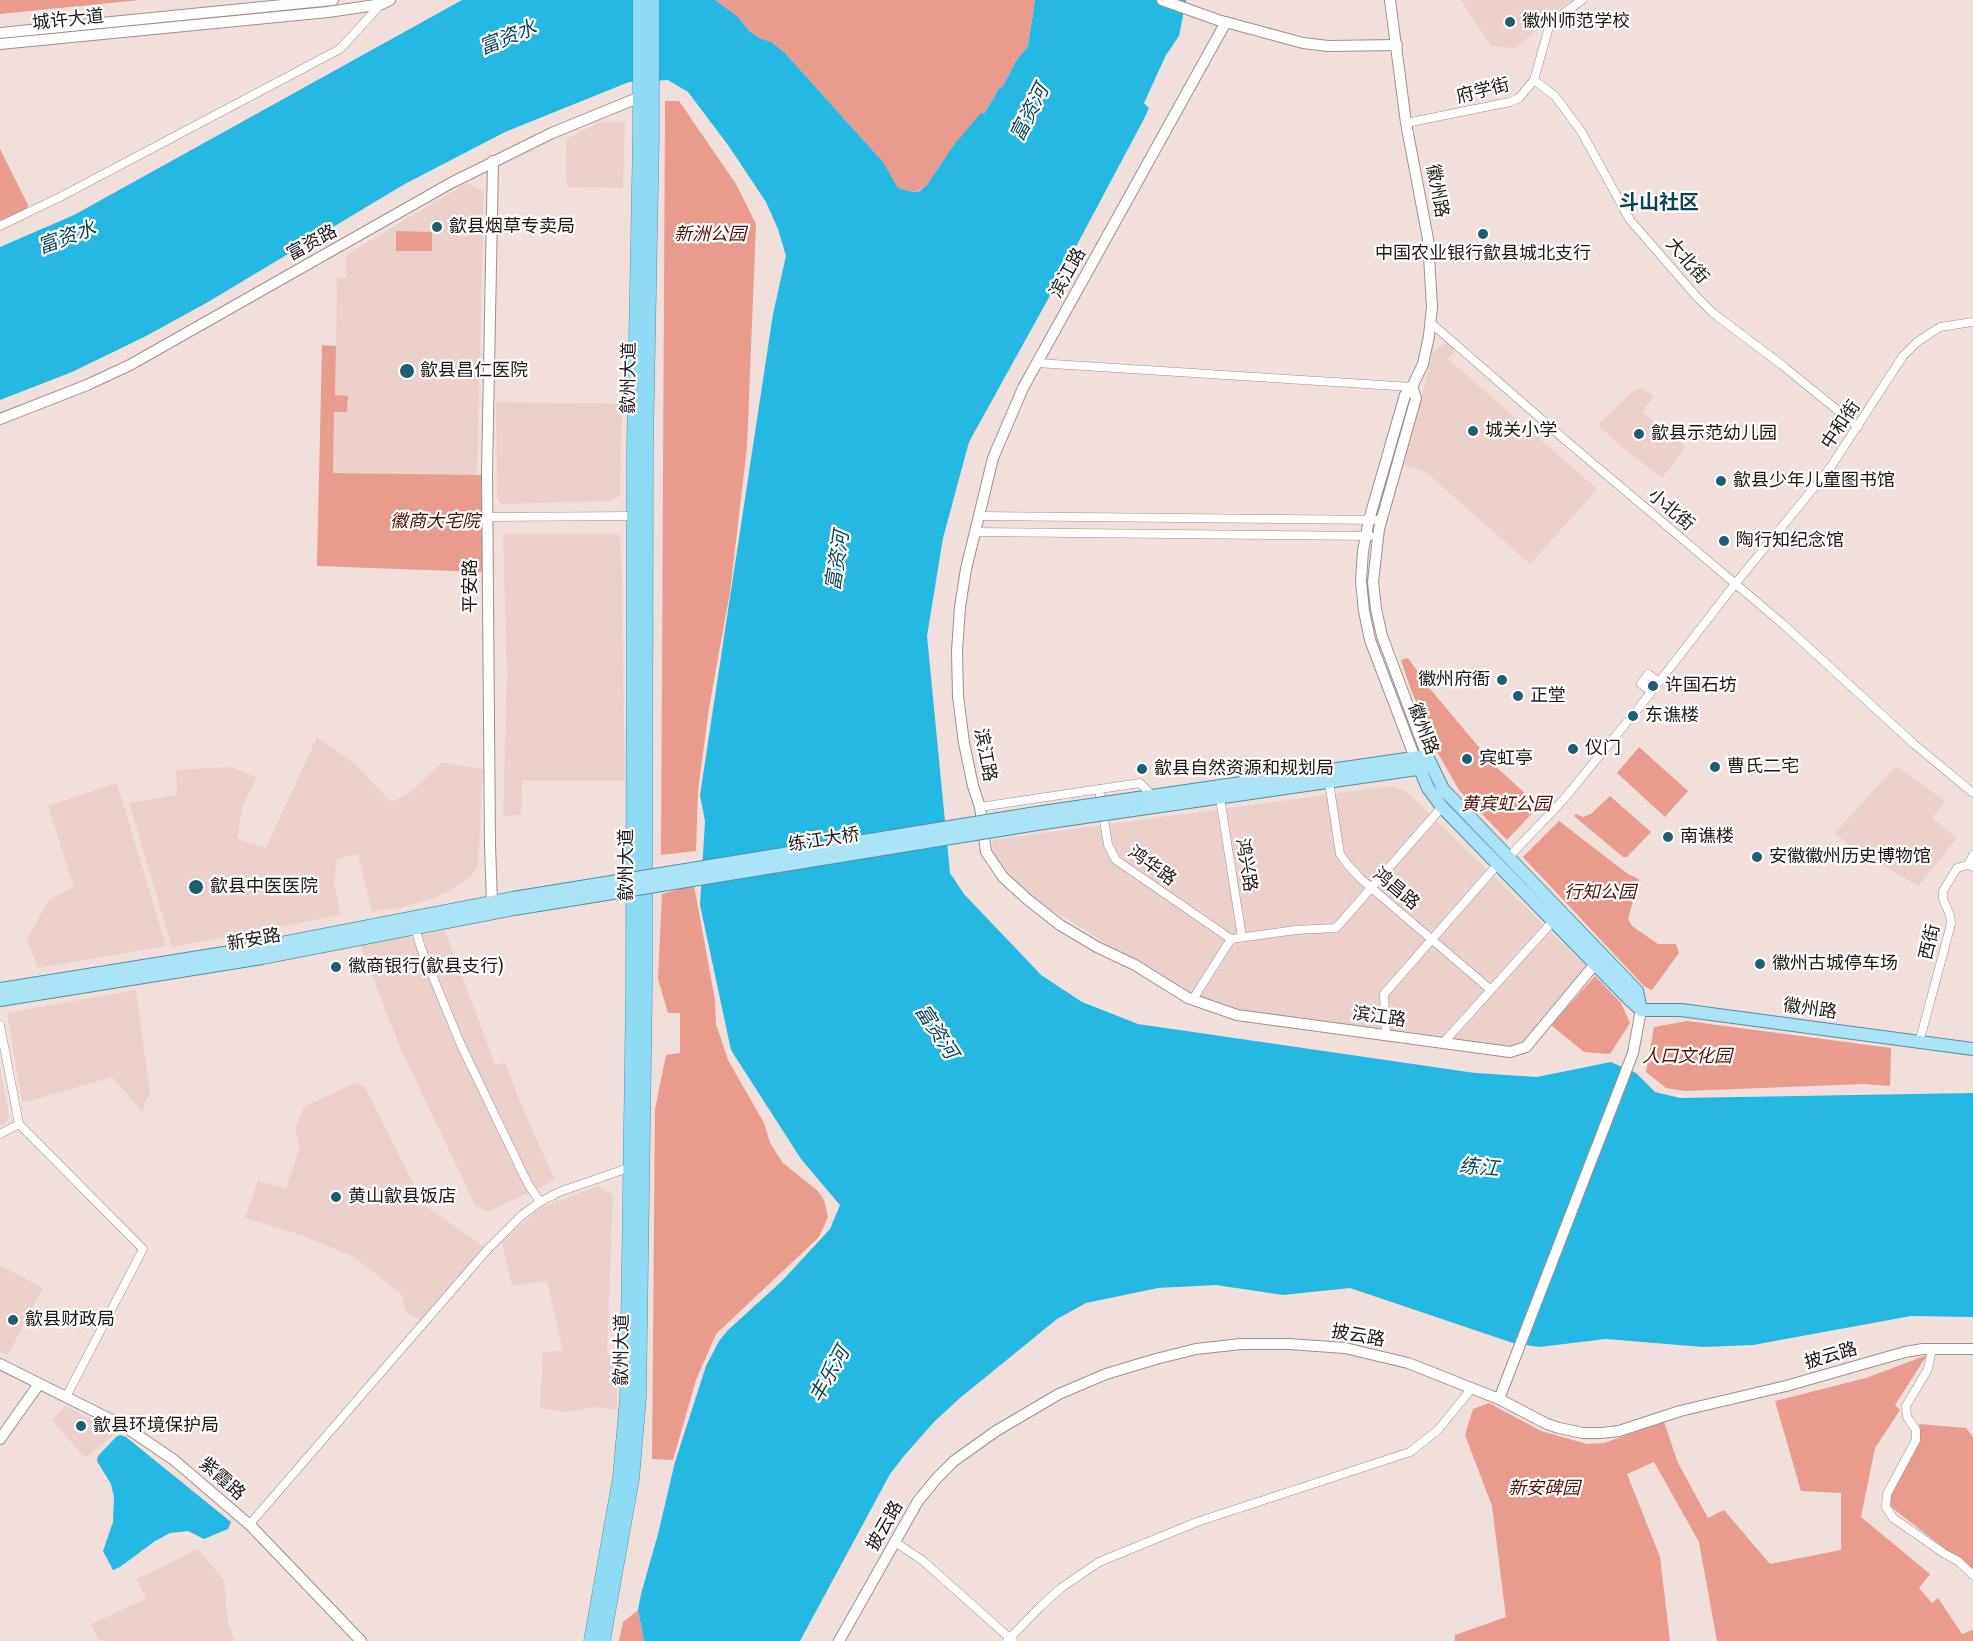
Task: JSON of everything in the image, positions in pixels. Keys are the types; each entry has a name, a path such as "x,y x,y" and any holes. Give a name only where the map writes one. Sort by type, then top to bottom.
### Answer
{"highway":[{"path":"640,0 644,90"},
{"path":"644,90 652,0"},
{"name":"歙州大道","path":"591,1641 620,1477 625,1431 633,978 634,516 644,90"},
{"name":"歙州大道","path":"603,1641 632,1479 639,1398 645,990 644,90"}],"main road":[{"path":"1139,804 1220,798 1329,782 1423,762"},
{"path":"1139,804 1154,796 1423,762"},
{"name":"徽州路","path":"1423,762 1428,788 1442,807 1503,861 1637,991 1641,1010"},
{"name":"徽州路","path":"1423,762 1553,921 1641,1010 1680,1010 1973,1049"},
{"name":"练江大桥","path":"513,904 1037,824 1139,804"},
{"name":"新安路","path":"0,989 261,947 492,902 513,904"},
{"name":"新安路","path":"0,1000 251,960 415,928 513,904"}],"street":[{"name":"城许大道","path":"0,33 333,0"},
{"path":"1162,0 1222,21 1302,43 1328,46 1397,45"},
{"name":"徽州路","path":"1390,0 1406,123 1428,239 1432,295 1431,323 1422,364 1412,387 1405,395 1369,520 1361,581 1367,626 1379,666 1423,762"},
{"name":"府学街","path":"1406,123 1510,102 1523,94 1534,80 1549,27 1558,16 1582,0"},
{"name":"城许大道","path":"0,44 328,12 386,1"},
{"path":"0,225 62,196 340,49 386,1"},
{"name":"滨江路","path":"1222,21 1037,363 1002,434 993,458 960,607 957,673 964,743 980,807 986,852 1003,878 1027,899 1078,936 1135,965 1192,999 1237,1015 1510,1052 1526,1047 1595,964"},
{"name":"大北街","path":"1534,80 1555,96 1581,131 1630,220 1696,296 1713,313 1858,427"},
{"name":"富资路","path":"0,419 87,385 137,361 415,203 494,161 644,90"},
{"name":"平安路","path":"492,902 487,518 494,161"},
{"name":"中和街","path":"1638,709 1651,692 1641,684 1648,674 1659,682 1734,584 1830,468 1898,364 1917,342 1940,327 1973,322"},
{"name":"小北街","path":"1431,323 1783,624 1914,744 1973,793"},
{"path":"1037,363 1412,387"},
{"name":"徽州路","path":"1412,387 1416,398 1378,536 1373,582 1378,623 1385,649 1423,762"},
{"path":"487,518 634,516"},
{"path":"979,516 1382,520"},
{"path":"975,532 1378,536"},
{"path":"1386,1034 1384,994 1503,861 1564,799 1627,722"},
{"name":"鸿昌路","path":"1329,782 1340,854 1352,870 1491,990"},
{"path":"980,807 1140,783 1154,796"},
{"name":"鸿华路","path":"1099,789 1108,845 1116,860 1231,939"},
{"name":"鸿兴路","path":"1220,798 1242,937"},
{"path":"1192,999 1231,939 1296,930 1336,928 1442,807"},
{"name":"西街","path":"1918,1043 1951,924 1943,899 1943,891 1957,868 1970,866 1973,855"},
{"path":"1443,1043 1553,921"},
{"path":"415,928 461,1045 528,1184 540,1202"},
{"path":"1499,1399 1633,1053 1641,1010"},
{"path":"0,1025 19,1124 142,1249 66,1397"},
{"path":"0,1134 19,1124"},
{"path":"249,1525 487,1250 522,1215 559,1192 630,1167"},
{"name":"披云路","path":"839,1641 918,1501 954,1461 988,1436 1078,1385 1156,1359 1216,1346 1265,1344 1345,1348 1387,1357 1499,1399 1547,1424 1582,1433 1610,1432 1680,1411 1797,1383 1905,1352 1932,1349 1973,1349"},
{"path":"1932,1349 1928,1369 1906,1406 1907,1417 1916,1430 1916,1440 1887,1494 1886,1507 1893,1518 1958,1561 1973,1575"},
{"name":"紫霞路","path":"0,1364 124,1426 156,1447 201,1482 249,1525 361,1641"},
{"path":"0,1439 39,1384"},
{"path":"895,1542 922,1560 1010,1640 1061,1588 1099,1562 1197,1522 1410,1452 1438,1430 1472,1388"}],"shaded area":[{"name":"徽州师范学校","path":"1461,0 1573,0 1547,17 1541,27 1515,48 1491,46"},
{"path":"600,122 625,122 623,188 567,187 566,139"},
{"name":"歙县昌仁医院","path":"467,183 484,191 477,475 333,473 334,411 347,412 348,396 335,396 337,278 346,278 346,255"},
{"name":"城关小学","path":"1448,341 1457,349 1448,359 1597,489 1530,564 1426,472 1404,465 1433,352"},
{"name":"歙县示范幼儿园","path":"1641,388 1654,396 1642,412 1686,446 1662,478 1598,425 1633,391"},
{"path":"496,402 622,404 620,496 610,501 501,504 497,497"},
{"path":"503,534 618,534 621,542 625,781 522,781 521,815 503,816 507,674"},
{"path":"317,737 356,765 391,802 408,794 442,763 483,769 478,864 473,874 456,887 434,898 400,908 372,911 358,854 337,859 334,883 341,915 172,947 129,803 177,795 176,770 230,767 257,777 243,805 237,839 266,848"},
{"path":"1896,766 1945,801 1932,818 1957,838 1918,886 1848,844 1835,833"},
{"path":"117,783 166,946 38,968 27,939 49,900 74,887 48,806"},
{"path":"1392,786 1407,792 1588,968 1517,1048 1232,1010 1190,996 1027,894 995,863 992,840"},
{"path":"445,931 495,1064 505,1063 555,1180 488,1212 475,1205 400,1047 360,945"},
{"path":"136,990 150,1093 143,1113 112,1077 22,1103 7,1013"},
{"path":"0,1066 9,1116 6,1123 0,1126"},
{"name":"黄山歙县饭店","path":"354,1083 365,1087 424,1205 485,1247 421,1321 406,1311 401,1294 354,1257 304,1236 245,1218 258,1181 286,1188 300,1147 295,1129 304,1107"},
{"path":"598,1186 613,1195 607,1354 618,1355 617,1410 597,1407 566,1412 540,1408 543,1352 563,1351 547,1281 512,1286 502,1242 539,1208"},
{"name":"歙县财政局","path":"0,1265 43,1288 8,1355 0,1352"},
{"name":"歙县环境保护局","path":"65,1406 114,1432 112,1437 85,1458 52,1420"},
{"path":"198,1549 224,1580 228,1624 235,1641 99,1641 91,1624 146,1599 137,1579"}],"green space":[{"path":"0,0 140,0 0,14"},
{"path":"715,0 1035,0 1028,46 1016,61 1002,88 1000,87 984,114 953,146 927,185 913,192 898,188 883,162 784,52 771,42 758,38 737,16"},
{"name":"新洲公园","path":"665,101 679,101 736,184 756,224 747,447 730,592 709,708 698,791 696,851 661,855"},
{"path":"0,149 28,205 26,211 0,221"},
{"path":"396,231 432,232 432,251 396,251"},
{"name":"徽商大宅院","path":"322,345 336,346 335,395 348,396 347,412 334,412 333,473 483,475 483,567 481,572 317,566"},
{"name":"黄宾虹公园","path":"1408,658 1431,690 1493,764 1529,797 1537,808 1507,840 1459,790 1436,750 1401,660"},
{"path":"1639,747 1688,791 1665,817 1617,773"},
{"path":"1610,796 1651,832 1627,857 1623,857 1574,816 1576,814 1583,817 1591,814"},
{"name":"行知公园","path":"1559,821 1628,874 1639,879 1628,919 1632,926 1658,944 1676,944 1679,953 1652,990 1644,986 1523,857"},
{"path":"694,885 715,1000 716,1024 728,1060 764,1123 770,1143 783,1163 818,1191 824,1200 828,1217 819,1237 716,1334 696,1380 673,1460 652,1459 655,1109 666,1055 680,1053 680,1013 668,1013 658,979 662,894"},
{"path":"1595,976 1621,1003 1630,1023 1610,1054 1584,1052 1551,1025"},
{"name":"人口文化园","path":"1687,1021 1891,1048 1890,1086 1864,1084 1685,1091 1666,1088 1646,1072 1654,1027"},
{"name":"新安碑园","path":"1927,1355 1895,1405 1900,1410 1875,1448 1861,1517 1930,1574 1919,1588 1932,1603 1938,1598 1962,1634 1973,1630 1973,1641 1717,1641 1699,1542 1654,1462 1627,1474 1660,1557 1670,1641 1455,1641 1455,1635 1506,1617 1492,1506 1465,1435 1473,1409 1489,1403 1541,1431 1587,1444 1604,1443 1664,1422 1678,1463 1708,1518 1724,1510 1770,1564 1841,1550 1841,1493 1801,1491 1775,1401 1866,1378"},
{"path":"1919,1424 1966,1428 1973,1437 1973,1574 1954,1556 1891,1507 1890,1497 1920,1441"},
{"path":"638,1610 644,1641 619,1641 623,1622"}],"water":[{"path":"462,0 715,0 737,16 749,31 771,42 784,52 883,162 898,188 913,192 920,191 927,185 953,146 981,113 984,114 1000,87 1002,88 1016,61 1028,46 1035,0 1186,0 1179,36 1166,55 1144,103 1149,108 1145,117 969,442 943,538 927,636 950,873 964,894 1041,975 1082,1002 1138,1024 1475,1073 1537,1077 1611,1062 1636,1073 1655,1092 1680,1098 1973,1093 1973,1317 1911,1316 1753,1345 1703,1347 1606,1339 1539,1347 1513,1343 1350,1288 1283,1295 1216,1285 1158,1288 1086,1303 1057,1319 960,1398 934,1422 904,1456 890,1474 800,1641 644,1641 638,1610 641,1594 675,1462 706,1366 719,1341 728,1330 782,1281 830,1229 840,1205 801,1159 731,1050 700,905 705,821 700,795 773,314 786,256 778,229 766,202 728,145 688,92 668,80 629,82 505,132 403,185 208,302 146,336 72,372 0,400 0,247 74,215"},
{"path":"120,1435 126,1437 231,1522 228,1529 204,1539 188,1531 170,1533 113,1570 103,1551 113,1522 114,1497 111,1484 97,1461 98,1456"}],"tunnel":[{"path":"1627,722 1638,709"}],"place":[{"name":"徽州师范学校","path":"1510,22"},
{"name":"歙县烟草专卖局","path":"437,227"},
{"name":"中国农业银行歙县城北支行","path":"1483,234"},
{"name":"歙县昌仁医院","path":"407,371"},
{"name":"城关小学","path":"1473,431"},
{"name":"歙县示范幼儿园","path":"1639,434"},
{"name":"歙县少年儿童图书馆","path":"1721,481"},
{"name":"陶行知纪念馆","path":"1724,541"},
{"name":"徽州府衙","path":"1502,680"},
{"name":"许国石坊","path":"1653,686"},
{"name":"正堂","path":"1518,696"},
{"name":"东谯楼","path":"1633,716"},
{"name":"仪门","path":"1573,749"},
{"name":"宾虹亭","path":"1467,759"},
{"name":"曹氏二宅","path":"1715,767"},
{"name":"歙县自然资源和规划局","path":"1142,769"},
{"name":"南谯楼","path":"1668,837"},
{"name":"安徽徽州历史博物馆","path":"1757,857"},
{"name":"歙县中医医院","path":"196,887"},
{"name":"徽州古城停车场","path":"1760,964"},
{"name":"徽商银行(歙县支行)","path":"336,967"},
{"name":"黄山歙县饭店","path":"336,1197"},
{"name":"歙县财政局","path":"13,1320"},
{"name":"歙县环境保护局","path":"81,1426"}],"district":[{"name":"斗山社区","path":"1659,203"}],"water label":[{"name":"富资水","path":"508,38"},
{"name":"富资河","path":"1030,113"},
{"name":"富资水","path":"67,238"},
{"name":"富资河","path":"838,561"},
{"name":"富资河","path":"936,1032"},
{"name":"练江","path":"1479,1168"},
{"name":"丰乐河","path":"830,1375"}]}
